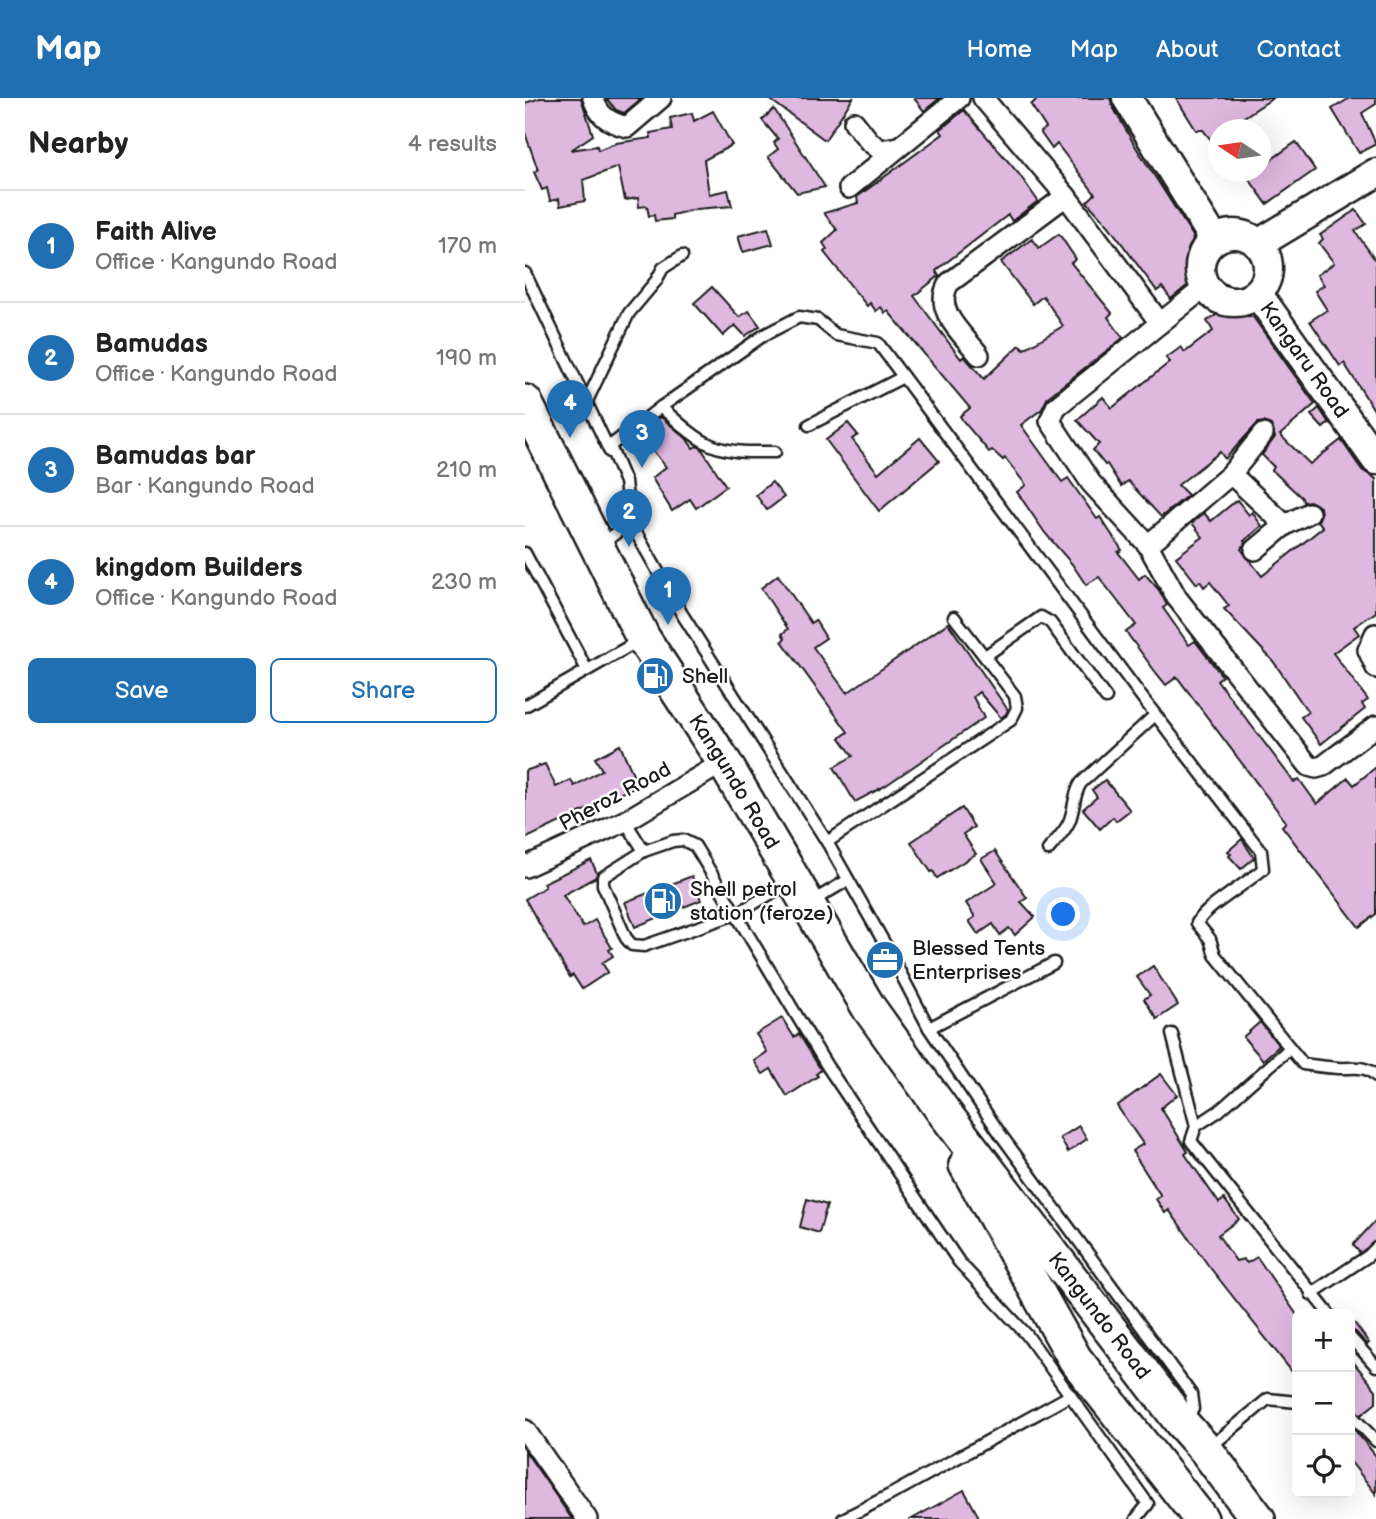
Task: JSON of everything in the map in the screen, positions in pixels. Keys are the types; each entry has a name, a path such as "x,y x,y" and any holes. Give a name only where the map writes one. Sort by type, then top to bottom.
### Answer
{"highway":[{"name":"Kangundo Road","path":"525,402 643,638 724,762 869,1008 943,1111 1258,1519"},
{"name":"Kangundo Road","path":"943,1111 972,1179 1075,1359 1201,1519"}],"main road":[{"path":"1130,99 1214,239"},
{"path":"1258,244 1376,173"},
{"path":"1242,234 1258,244 1265,253 1268,274 1257,293 1236,302 1213,295 1205,287 1200,267 1207,247 1214,239 1223,235 1242,234"},
{"name":"Kangaru Road","path":"1257,293 1376,460"}],"street":[{"path":"593,98 598,112 611,123 627,127 661,98"},
{"path":"849,187 959,98"},
{"path":"983,98 1066,196 1160,323"},
{"path":"854,122 880,150 898,147"},
{"path":"979,355 944,309 943,292 949,283 1066,196"},
{"path":"1205,287 1056,407 1050,421 1091,483 1148,545 1177,598 1309,766 1323,766 1376,726"},
{"path":"1148,545 1231,474 1263,435"},
{"path":"1231,474 1285,525"},
{"path":"1255,550 1285,525 1309,513"},
{"path":"1375,634 1368,650 1376,668"},
{"name":"Pheroz Road","path":"525,867 625,821 724,762"},
{"path":"525,1430 587,1519"}],"lane":[{"path":"586,403 629,313 656,281 663,268 682,256"},
{"path":"525,273 625,482"},
{"path":"1181,1422 1193,1409 1191,1394 1001,1135 929,1028 827,842 681,614 630,522 625,482 610,446 764,335 799,317 818,320 836,335 878,343 1155,715 1261,850 1263,869 1203,913 1196,923 1210,939 1215,955 1303,1064 1342,1069 1358,1066 1376,1076"},
{"path":"809,425 903,377"},
{"path":"661,407 710,447 735,452 775,452"},
{"path":"599,547 630,522"},
{"path":"525,553 587,670"},
{"path":"827,842 1011,720 1017,708 1015,696 954,617"},
{"path":"985,656 1041,617 1050,622 1106,698"},
{"path":"525,706 643,638"},
{"path":"1048,850 1064,832 1070,820 1075,792 1081,783 1155,715"},
{"path":"625,821 644,851"},
{"path":"848,880 801,892 736,914 644,946 632,945 626,938 603,885 603,877 644,851 673,841 691,842 702,856 736,914 827,1066 959,1262 1027,1335 1148,1504 1136,1519"},
{"path":"929,1028 1053,963"},
{"path":"1172,1034 1196,1126 1191,1142 1324,1309"},
{"path":"1196,1126 1219,1111 1290,1048"},
{"path":"1311,1294 1376,1248"},
{"path":"1355,1343 1376,1366"},
{"path":"843,1519 1071,1395"},
{"path":"1206,1450 1268,1399 1292,1401"},
{"path":"1355,1419 1376,1441"}],"building":[{"path":"540,98 581,98 593,135 571,150 597,146 598,150 616,143 651,138 650,133 672,129 670,118 692,113 694,121 713,111 732,145 704,160 709,194 728,190 732,206 696,209 672,215 672,219 655,221 654,215 649,216 647,206 639,207 638,198 625,200 618,167 583,180 585,201 560,206 559,199 550,201 547,188 542,190 534,172 538,170 525,133 525,103"},
{"path":"606,98 642,98 624,113 616,110"},
{"path":"768,98 853,98 825,140"},
{"path":"914,98 940,98 924,111"},
{"path":"1038,98 1110,98 1134,144 1193,236 1188,285 1171,299 1162,287 1157,291 1108,225 1087,202 1095,194 1057,144 1052,149 1040,132 1046,128 1031,105"},
{"path":"1176,98 1273,98 1241,119 1208,119 1208,136 1203,130 1196,130"},
{"path":"1350,98 1376,98 1376,104 1362,113 1376,144 1359,153 1332,109"},
{"path":"774,109 825,187 797,193 768,157 778,149 774,143 778,139 762,120"},
{"path":"964,110 1019,174 1038,201 1012,221 1008,215 936,271 939,276 914,296 961,359 964,356 984,379 1020,345 1024,349 1063,326 1043,296 1033,304 1001,262 1032,239 1039,248 1059,234 1076,259 1071,263 1112,313 1108,317 1123,338 1048,397 1042,409 1021,425 1062,482 1068,478 1097,519 1100,517 1122,550 1118,552 1139,579 1145,574 1159,590 1167,605 1163,608 1189,645 1195,641 1222,676 1217,680 1294,782 1299,779 1317,804 1348,778 1354,785 1376,767 1376,914 1359,927 1282,826 1286,822 1177,677 1166,685 1157,674 1126,632 1136,625 1099,577 1086,585 1045,533 1017,492 1026,485 1005,458 1003,460 992,450 989,452 960,416 970,408 888,311 885,313 881,307 876,311 870,303 867,306 824,252 827,249 823,243 837,230 824,213 858,203 857,197 943,134 940,130"},
{"path":"1296,142 1315,170 1267,204 1251,182 1271,182 1271,160"},
{"path":"1356,210 1366,224 1355,231 1376,261 1376,413 1344,363 1340,366 1310,321 1327,310 1315,291 1324,285 1317,275 1334,263 1319,243 1323,239 1320,235"},
{"path":"768,228 773,244 743,252 738,236"},
{"path":"712,287 739,317 749,311 760,326 745,336 735,325 723,336 694,303"},
{"path":"1221,312 1253,317 1315,404 1280,435 1310,464 1341,440 1362,470 1376,479 1376,612 1354,627 1359,634 1333,653 1368,700 1362,704 1365,709 1321,744 1301,717 1308,712 1273,661 1224,609 1229,606 1210,582 1204,587 1200,581 1197,584 1176,557 1203,537 1192,523 1204,513 1211,521 1237,500 1249,515 1252,512 1262,526 1244,541 1246,543 1241,549 1262,576 1323,527 1318,521 1320,507 1310,501 1303,502 1272,470 1274,467 1262,455 1275,437 1271,425 1258,423 1225,459 1220,452 1178,485 1188,495 1161,517 1128,481 1121,486 1107,464 1105,465 1093,450 1099,444 1077,420 1103,397 1112,408 1170,362 1166,358 1181,347 1185,352 1213,331 1207,321"},
{"path":"1319,408 1329,423 1323,428 1311,415"},
{"path":"661,417 686,438 693,448 701,448 726,486 696,508 690,499 672,511 652,478 666,467 639,433"},
{"path":"848,423 858,435 852,439 878,473 920,438 939,461 879,511 826,440"},
{"path":"772,482 784,497 767,510 756,495"},
{"path":"778,575 811,623 815,620 826,638 813,647 847,693 948,623 1008,710 1006,714 1001,718 979,692 973,697 984,718 885,786 855,802 834,767 853,756 840,738 848,732 782,641 785,638 782,634 788,629 761,588"},
{"path":"620,745 638,785 525,839 525,771 545,764 556,787 571,780 574,786 602,770 595,758"},
{"path":"1105,780 1130,810 1116,821 1113,817 1100,829 1083,809 1097,797 1092,790"},
{"path":"962,808 974,827 963,834 976,854 937,878 911,842"},
{"path":"1242,839 1254,858 1241,869 1229,856 1231,854 1228,851"},
{"path":"995,851 1027,898 1021,902 1035,917 1015,935 1009,928 1000,935 993,924 978,934 969,921 975,917 966,903 997,883 981,859"},
{"path":"591,860 596,877 563,895 583,927 595,920 612,948 609,950 613,956 602,963 608,972 582,989 573,975 570,977 525,899 545,887 543,883"},
{"name":"Shell petrol station (feroze)","path":"692,876 701,900 635,927 625,902"},
{"path":"1153,966 1178,1005 1157,1019 1144,999 1150,995 1137,977"},
{"path":"782,1018 794,1037 799,1034 821,1070 816,1074 818,1076 787,1096 771,1069 763,1074 754,1061 767,1052 756,1034"},
{"path":"1260,1022 1279,1046 1263,1060 1243,1037"},
{"path":"1161,1074 1177,1095 1161,1108 1188,1152 1185,1154 1219,1203 1224,1199 1239,1219 1218,1235 1236,1261 1243,1259 1247,1263 1257,1257 1293,1309 1292,1372 1208,1265 1169,1210 1165,1213 1156,1199 1161,1196 1132,1151 1143,1144 1117,1106"},
{"path":"1079,1126 1087,1139 1068,1152 1060,1138"},
{"path":"807,1199 827,1205 819,1233 800,1227"},
{"path":"1376,1220 1376,1241 1360,1253 1353,1245"},
{"path":"1355,1324 1369,1343 1367,1345 1356,1332"},
{"path":"1355,1364 1376,1390 1376,1403 1361,1415 1355,1411"},
{"path":"1355,1430 1376,1456 1376,1494 1355,1467"},
{"path":"525,1451 572,1519 525,1519"},
{"path":"964,1490 980,1519 912,1519"}],"place":[{"name":"kingdom Builders","path":"570,438"},
{"name":"Bamudas bar","path":"642,468"},
{"name":"Bamudas","path":"629,547"},
{"name":"Faith Alive","path":"668,625"},
{"name":"Shell","path":"655,676"},
{"name":"Shell petrol station (feroze)","path":"663,901"},
{"name":"Blessed Tents Enterprises","path":"885,960"}]}
